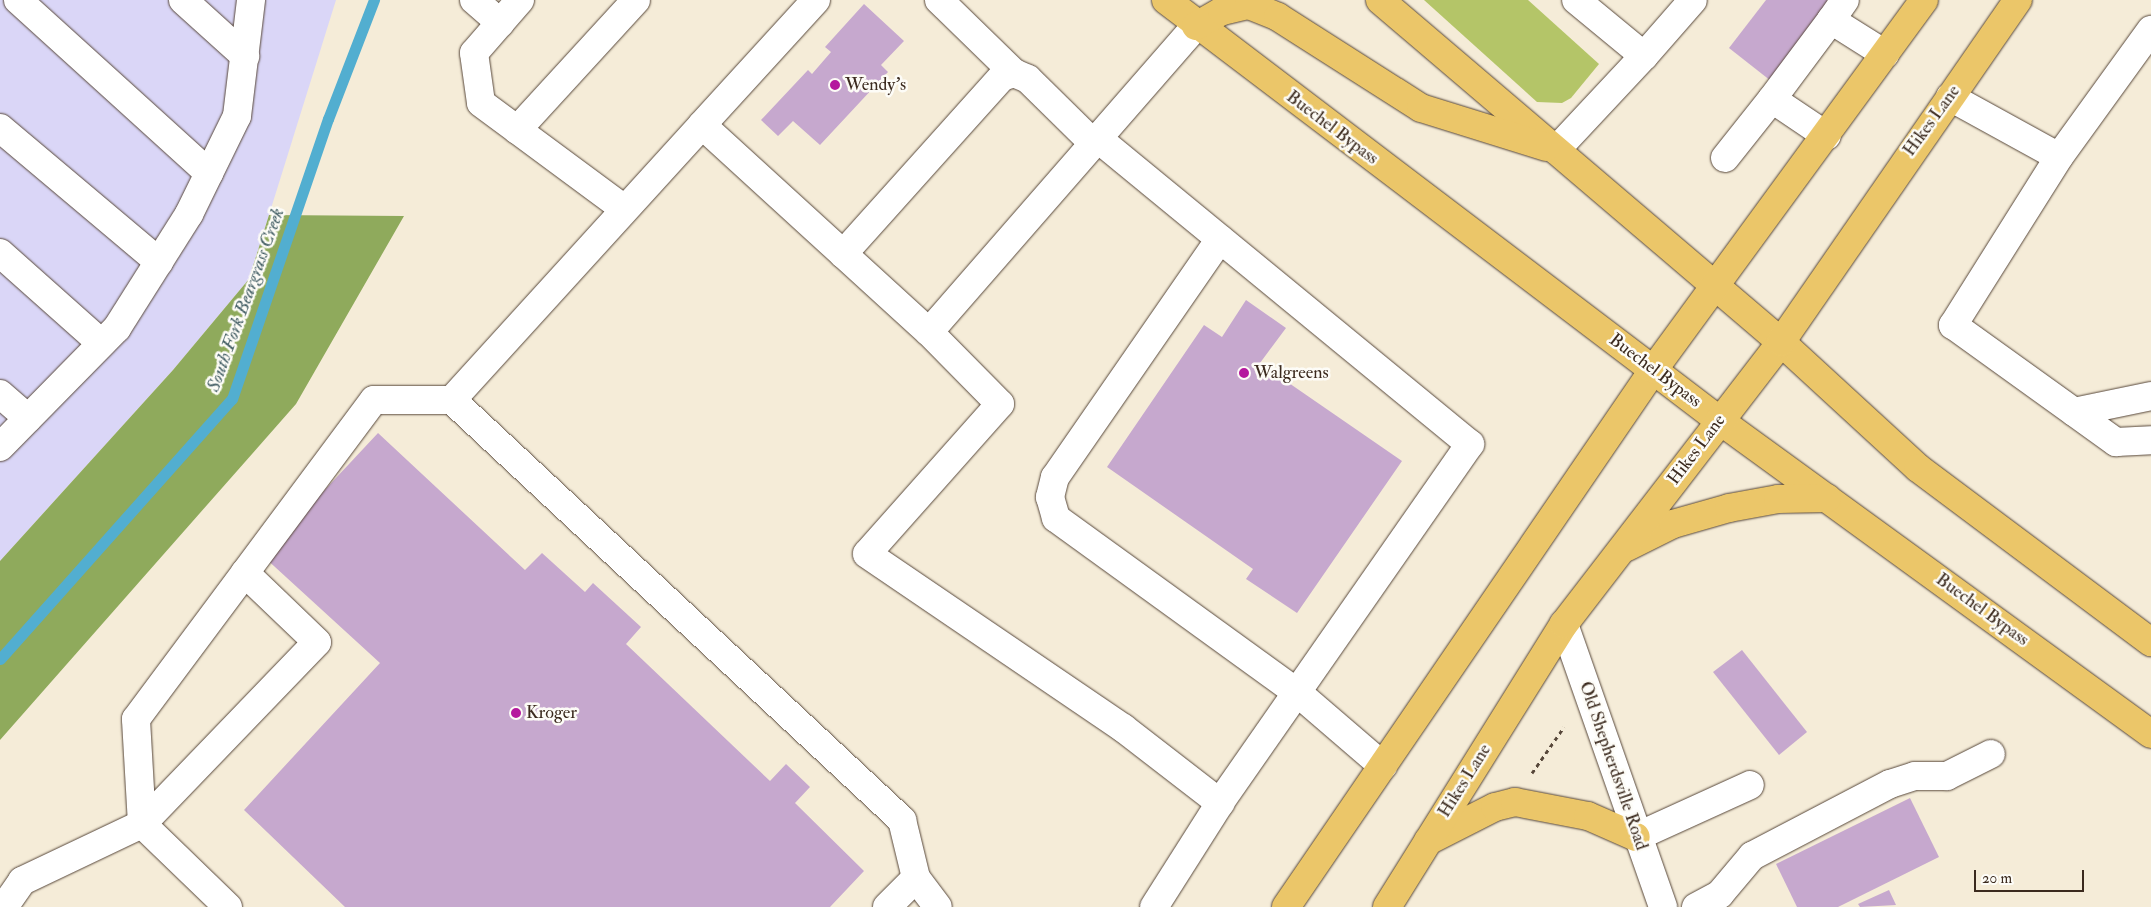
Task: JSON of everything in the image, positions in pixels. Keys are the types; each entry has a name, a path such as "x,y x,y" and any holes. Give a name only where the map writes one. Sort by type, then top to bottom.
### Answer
{"main road":[{"name":"Buechel Bypass","path":"1166,0 1196,26 1654,369 1719,420 2151,734"},
{"path":"1196,26 1213,0"},
{"path":"1380,0 1714,287 1781,342 1918,468 2151,642"},
{"path":"1286,907 1654,369 1827,136 1924,0"},
{"name":"Hikes Lane","path":"1387,907 1564,624 1719,420 1781,342 2018,0"},
{"path":"1196,26 1222,11 1249,5 1278,17 1421,108 1556,150"},
{"path":"1621,550 1673,524 1729,508 1778,498 1828,498"},
{"path":"1427,842 1495,807 1515,802 1588,816 1636,837"}],"street":[{"path":"18,0 209,173"},
{"path":"183,0 245,56"},
{"path":"0,447 116,328 159,262 209,173 236,116 251,0"},
{"path":"474,0 500,23"},
{"path":"520,0 474,53 480,103 623,208"},
{"path":"517,130 636,0"},
{"path":"452,400 623,208 816,0"},
{"path":"939,0 1014,73 1028,79 1094,139 1220,239 1470,444 1298,693 1220,802 1154,907"},
{"path":"1576,0 1644,56"},
{"path":"1556,150 1644,56 1693,0"},
{"path":"1725,158 1772,99 1838,10 1885,54"},
{"path":"929,332 1094,139 1196,26"},
{"path":"2151,30 2143,58 2059,157 1953,325 2116,442 2151,440"},
{"path":"843,254 1002,77 1014,73"},
{"path":"1950,97 2059,157"},
{"path":"1772,99 1827,136"},
{"path":"702,125 929,332 1000,404 868,554 1123,728 1220,802"},
{"path":"0,128 159,262"},
{"path":"1220,239 1056,477 1050,497 1056,518 1298,693 1383,766"},
{"path":"0,253 101,343"},
{"path":"0,394 28,418"},
{"path":"2074,412 2151,396"},
{"path":"228,907 142,824 136,719 374,400 452,400 902,820 916,878 938,907"},
{"path":"4,907 22,881 142,824 317,642 245,573"},
{"name":"Old Shepherdsville Road","path":"1564,624 1636,837 1663,907"},
{"path":"1696,907 1720,894 1752,856 1890,784 1915,776 1947,776 1990,754"},
{"path":"1636,837 1750,785"},
{"path":"886,907 916,878"}],"path":[{"path":"1528,778 1570,718"}],"shaded area":[{"path":"0,0 336,0 249,279 173,370 0,561"}],"green space":[{"path":"1424,0 1528,0 1599,64 1571,98 1562,103 1537,102"},
{"path":"269,215 404,216 296,404 0,740 0,561 173,370 249,279"}],"building":[{"path":"1766,0 1833,0 1771,81 1729,48"},
{"name":"Wendy's","path":"864,4 904,41 881,65 888,72 820,145 793,121 778,136 761,120 808,70 812,74 831,52 825,47"},
{"name":"Walgreens","path":"1246,300 1286,328 1260,363 1402,461 1297,613 1246,579 1253,569 1107,467 1204,325 1222,337"},
{"name":"Kroger","path":"378,433 525,570 542,553 585,592 593,583 641,627 626,644 770,781 786,764 810,787 795,803 864,871 830,907 345,907 244,810 380,663 263,556"},
{"path":"1742,650 1807,732 1779,755 1713,672"},
{"path":"1910,798 1939,857 1838,907 1797,907 1776,864"},
{"path":"1889,890 1896,905 1860,907 1858,904"}],"waterway":[{"name":"South Fork Beargrass Creek","path":"0,659 232,399 328,119 374,0"}],"place":[{"name":"Wendy's","path":"835,85"},
{"name":"Walgreens","path":"1244,373"},
{"name":"Kroger","path":"516,713"}]}
